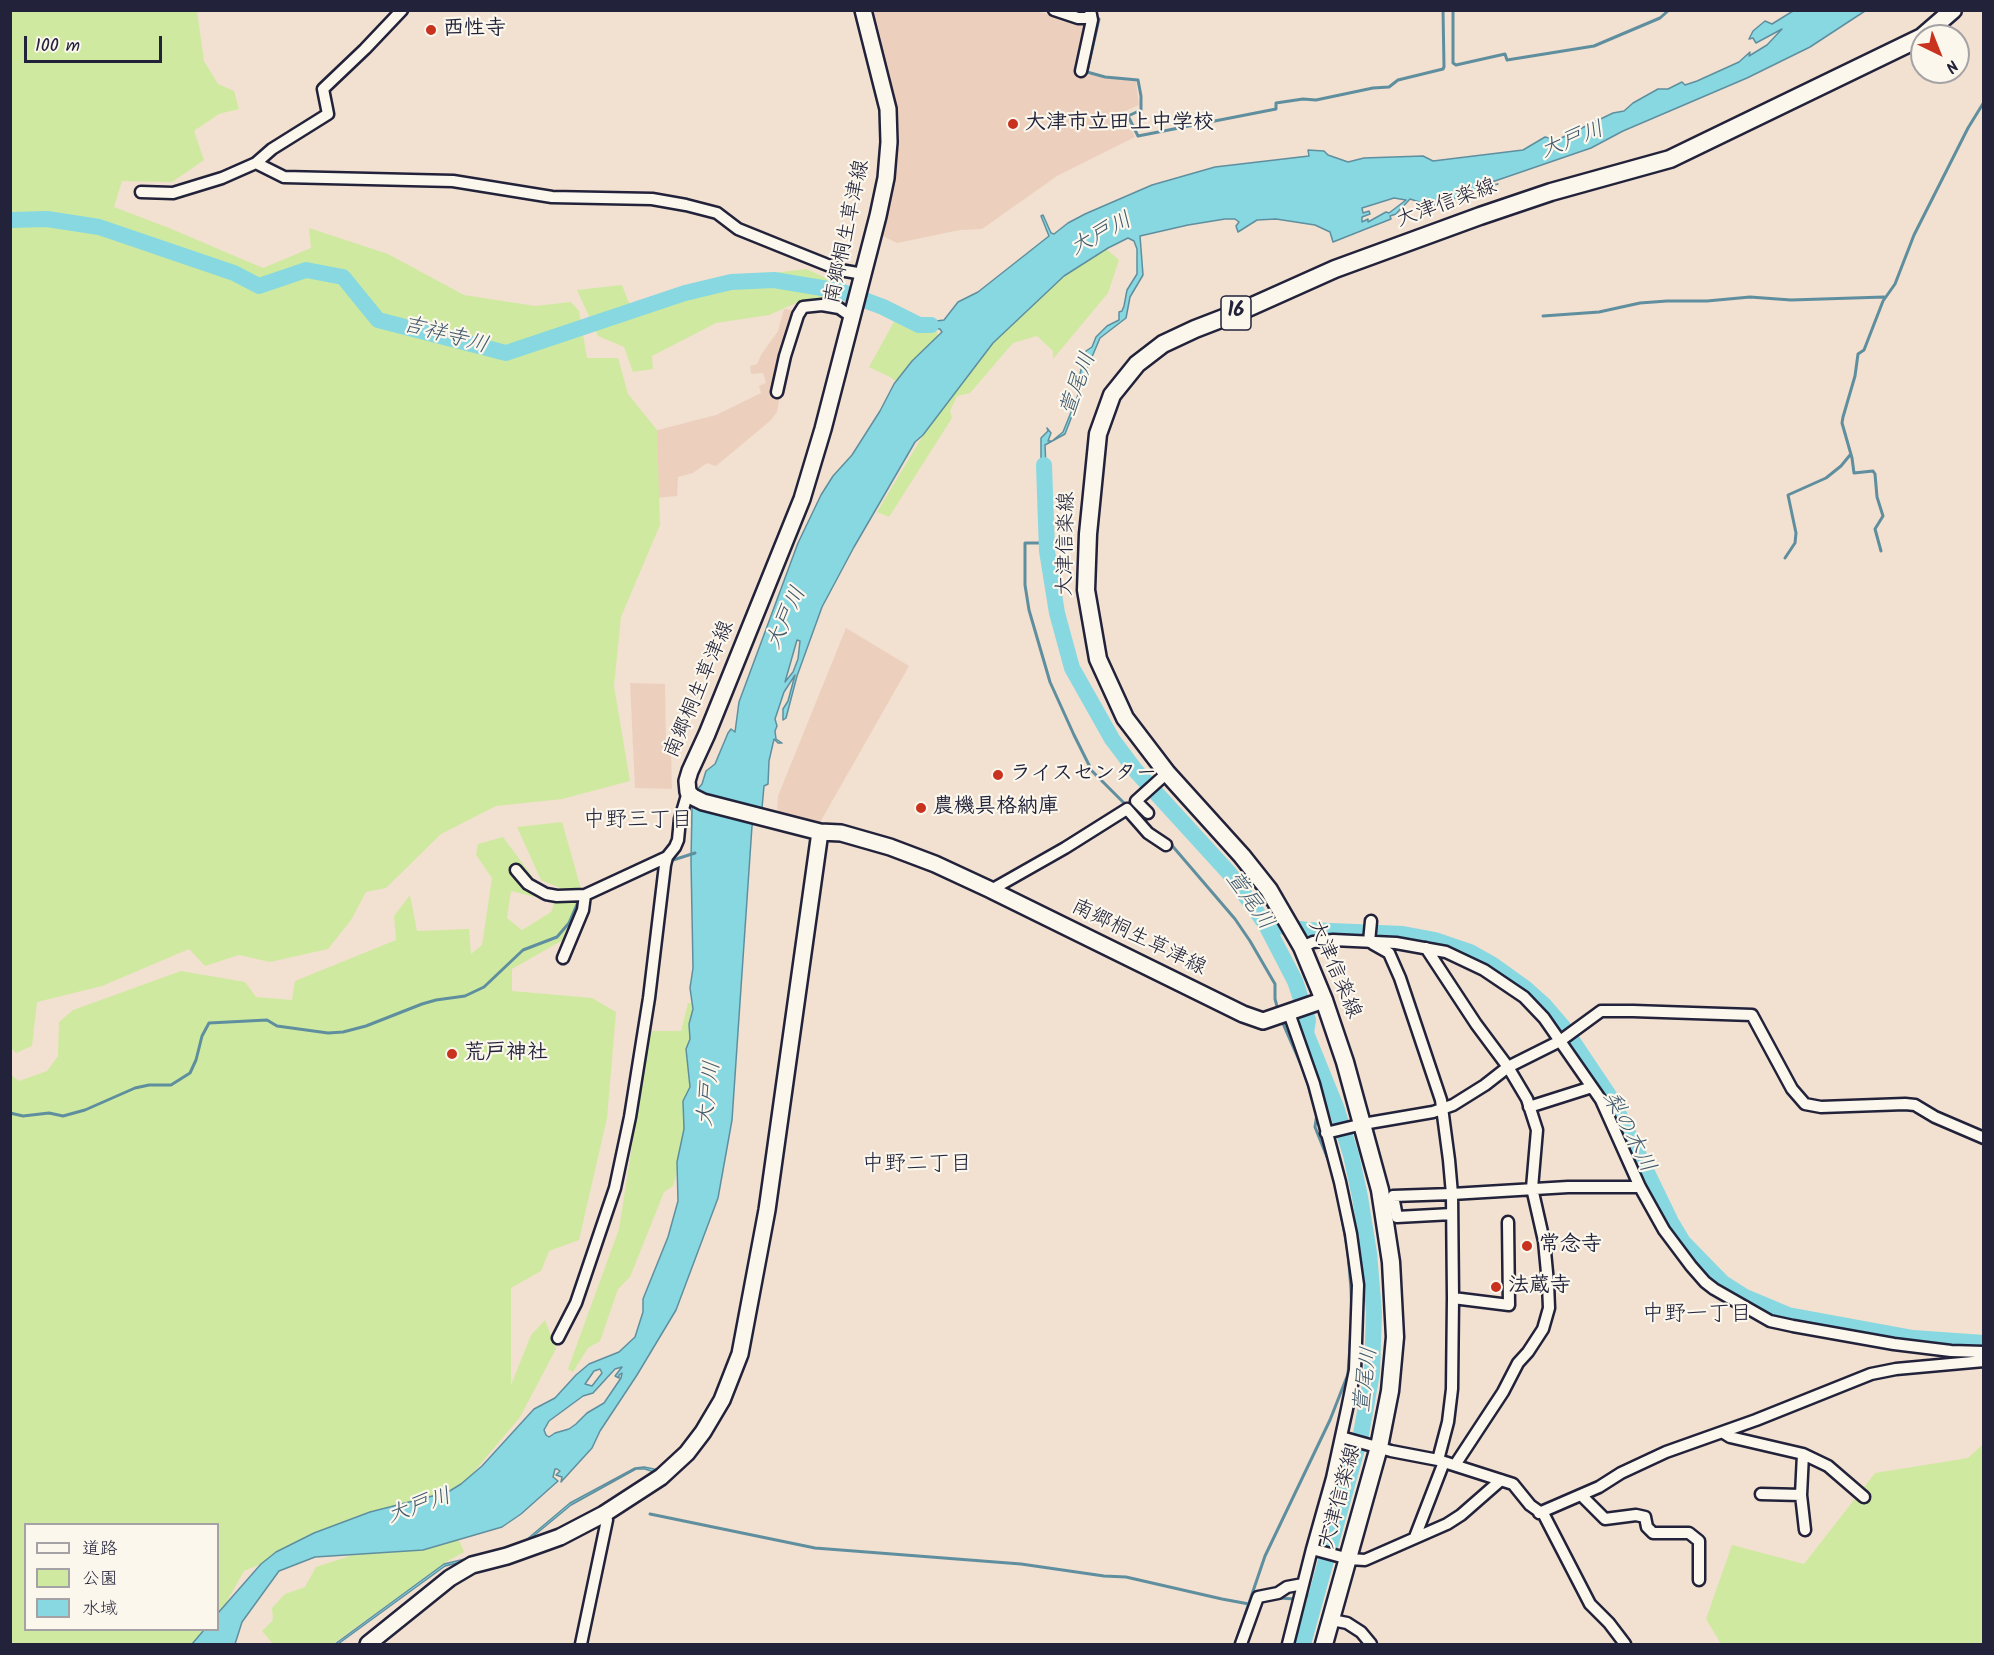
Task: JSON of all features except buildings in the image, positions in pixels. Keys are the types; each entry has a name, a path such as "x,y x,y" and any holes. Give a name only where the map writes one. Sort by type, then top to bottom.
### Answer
{"main road":[{"name":"南郷桐生草津線","path":"862,10 888,109 886,178 853,315 802,498 690,771 687,781 690,795 703,802 776,821 820,832 841,833 890,847 935,864 1243,1014 1263,1021 1322,1001"},
{"name":"大津信楽線","path":"1937,24 1953,10"},
{"name":"大津信楽線","path":"1324,1644 1390,1390 1395,1336 1389,1206 1380,1190 1359,1125 1345,1062 1299,941 1269,890 1242,856 1163,776 1125,718 1098,659 1086,590 1089,508 1098,434 1112,395 1137,364 1163,344 1184,334 1335,269 1540,195 1670,159 1910,42"},
{"path":"368,1644 450,1578 472,1565 560,1538 604,1514 661,1477 687,1453 722,1400 740,1354 767,1210 820,832"}],"street":[{"path":"1054,10 1078,18 1090,14 1092,20 1082,71"},
{"path":"141,192 173,193 222,178 255,163 286,140 328,114 323,88 365,49 400,11"},
{"path":"255,163 284,177 453,181 552,197 652,199 686,205 717,213 738,229 840,270 863,274"},
{"path":"777,392 785,356 798,315 803,307 822,305 839,308 853,315"},
{"path":"1148,813 1136,801 1163,776"},
{"path":"558,1338 576,1303 615,1188 630,1117 649,998 666,861 678,840 680,819 690,795"},
{"path":"991,890 1127,809 1149,833 1166,845"},
{"path":"516,870 528,884 546,894 585,895 666,861"},
{"path":"563,958 583,910 585,895"},
{"path":"1370,942 1371,921"},
{"path":"1299,941 1396,943 1446,952 1471,962 1524,998 1562,1040 1601,1100 1643,1190 1676,1247 1705,1282 1714,1289 1770,1321 1893,1344 1983,1352"},
{"path":"1370,942 1389,953 1404,989 1442,1109 1452,1194 1452,1389 1446,1462"},
{"path":"1414,1536 1446,1462 1503,1392 1518,1363 1543,1329 1549,1308 1544,1241 1532,1188 1537,1130 1527,1100 1508,1067 1476,1024 1426,948"},
{"path":"1326,1133 1433,1112 1453,1105 1508,1067 1562,1040 1601,1011 1679,1011 1752,1016 1792,1089 1805,1104 1821,1107 1915,1105 1935,1118 1983,1138"},
{"path":"1287,1644 1343,1438 1355,1370 1358,1285 1351,1234 1340,1182 1314,1084 1290,1012"},
{"path":"1529,1107 1592,1087"},
{"path":"1452,1214 1397,1217 1389,1206 1393,1196 1532,1188 1643,1190"},
{"path":"1453,1298 1509,1305 1508,1222"},
{"path":"1935,1365 1936,1349"},
{"path":"1539,1513 1581,1495 1643,1461 1871,1374 1896,1369 1983,1361"},
{"path":"1722,1432 1730,1437 1803,1454 1828,1466 1864,1497"},
{"path":"1343,1438 1446,1462 1514,1484 1530,1505 1544,1515 1590,1604 1625,1644"},
{"path":"1803,1454 1801,1495 1805,1530"},
{"path":"1313,1549 1345,1558 1365,1560 1461,1515 1501,1480"},
{"path":"1761,1494 1801,1495"},
{"path":"1581,1495 1605,1519 1636,1515 1645,1517 1647,1527 1653,1533 1689,1533 1699,1541 1699,1580"},
{"path":"581,1644 608,1520 604,1514"},
{"path":"1241,1644 1258,1597 1303,1584"},
{"path":"1332,1620 1347,1623 1361,1632 1371,1644"}],"shaded area":[{"name":"大津市立田上中学校","path":"874,11 1034,11 1087,22 1077,71 1104,78 1136,81 1139,105 1123,112 1135,137 1057,176 982,229 960,230 897,243 879,234 894,174 898,109"},
{"path":"784,309 802,311 777,412 770,421 716,466 707,463 693,473 678,477 677,496 655,498 654,431 716,415 761,393 759,386 766,383 763,373 751,374 750,366 757,364 778,331"},
{"path":"846,628 909,666 818,826 777,814 778,796"},
{"path":"630,683 665,684 666,743 671,752 672,789 635,788"}],"green space":[{"path":"11,10 197,11 204,61 218,84 234,91 239,109 219,114 194,131 204,160 172,182 122,181 114,207 263,268 311,248 309,228 388,254 464,295 535,306 571,302 579,311 587,358 618,358 628,394 657,430 660,525 621,617 614,686 630,781 562,799 496,806 441,834 386,888 366,892 351,920 328,949 270,962 239,955 205,966 189,949 102,986 37,1002 32,1046 16,1053 10,1047"},
{"path":"1104,247 1119,260 1108,293 1053,359 1053,351 1037,336 1013,343 970,393 957,396 950,411 952,418 889,517 877,512 937,412 991,342 1063,274"},
{"path":"807,269 838,284 838,299 805,299 769,315 716,323 652,356 653,369 633,372 624,347 598,336 577,290 622,285 634,316 731,278"},
{"path":"912,319 937,331 939,343 899,384 869,367 895,320"},
{"path":"562,822 581,889 563,940 512,969 512,991 592,998 616,1012 607,1118 579,1240 549,1251 541,1271 511,1288 511,1385 531,1335 545,1320 556,1349 520,1417 457,1492 388,1513 244,1571 219,1615 219,1523 24,1523 24,1631 209,1631 199,1644 11,1644 10,1074 19,1081 47,1071 58,1056 59,1022 73,1010 181,971 245,982 256,997 292,1000 295,981 396,940 394,916 410,895 417,931 469,929 471,954 482,945 492,878 476,855 478,844 503,837 532,876 535,897 511,891 507,918 522,930 551,912 560,888 541,880 517,827"},
{"path":"688,1003 698,1003 685,1145 673,1186 664,1192 630,1277 618,1289 600,1341 588,1348 573,1372 568,1369 619,1229 650,1031 681,1031"},
{"path":"1983,1444 1983,1644 1721,1644 1706,1619 1732,1545 1804,1564 1875,1473 1968,1458"},
{"path":"452,1536 460,1542 464,1552 448,1561 333,1644 273,1644 262,1631 273,1620 272,1608 285,1594 305,1587 316,1567 353,1555 367,1546"}],"water":[{"name":"大戸川","path":"1793,11 1865,11 1810,47 1747,78 1623,131 1591,148 1492,182 1493,185 1498,184 1432,206 1410,199 1396,214 1390,216 1391,219 1333,242 1330,232 1315,225 1276,219 1257,220 1238,232 1236,226 1239,222 1235,219 1225,219 1140,236 1143,275 1130,297 1126,318 1100,338 1080,385 1080,395 1065,434 1045,445 1047,492 1041,480 1041,438 1048,431 1047,428 1051,433 1048,441 1052,441 1063,432 1078,395 1077,385 1086,351 1092,347 1096,337 1107,326 1119,320 1119,312 1124,306 1127,290 1137,274 1137,249 1134,241 1128,238 1108,248 1064,276 993,343 923,435 915,442 854,547 822,607 797,676 786,718 783,720 783,709 788,701 795,675 784,692 775,719 776,739 782,743 774,739 762,808 752,826 732,1120 718,1198 676,1310 637,1375 600,1431 592,1448 561,1482 562,1477 556,1475 560,1471 555,1469 553,1477 558,1481 521,1514 502,1527 423,1550 315,1557 279,1571 242,1622 235,1644 192,1644 203,1631 219,1631 219,1612 261,1564 276,1552 314,1533 370,1512 448,1492 482,1466 534,1409 555,1398 589,1364 619,1352 635,1337 643,1312 643,1299 668,1237 678,1201 677,1162 684,1129 683,1101 690,1087 686,1049 690,1039 689,1024 693,1009 690,988 693,968 691,861 692,809 696,791 702,784 706,771 715,764 728,733 731,729 735,732 739,702 798,543 821,495 833,476 852,455 894,384 912,361 942,332 940,329 917,326 907,320 922,323 944,320 958,302 978,292 1049,236 1041,216 1043,215 1051,233 1054,234 1085,214 1152,185 1215,167 1309,156 1308,150 1324,151 1328,155 1348,162 1364,158 1423,156 1433,161 1523,150 1545,137 1557,140 1613,113 1624,111 1633,103 1658,89 1668,89 1682,82 1685,85 1697,81 1739,62 1750,52 1749,56 1767,45 1782,29 1756,43 1753,38 1749,39 1753,31 1765,21 1772,24","holes":["1394,198 1406,200 1389,213 1386,212 1368,222 1368,219 1362,222 1362,217 1370,214 1369,211 1363,213 1362,208","797,640 800,641 798,659 793,672 785,682","622,1367 615,1376 619,1378 622,1373 621,1378 604,1403 587,1413 569,1429 549,1437 546,1435 544,1430 549,1421 583,1396 593,1393 615,1369","600,1369 602,1373 592,1386 585,1384 594,1371"]},
{"path":"635,1468 659,1470 657,1473 636,1469 571,1505 519,1548 445,1566 335,1644 444,1564 519,1546 570,1503"}],"waterway":[{"path":"1099,19 1087,72 1105,77 1138,80 1141,110 1128,116 1138,136 1276,109 1276,103 1303,99 1316,100 1373,88 1389,87 1398,80 1443,69 1443,10"},
{"path":"1453,10 1453,63 1456,65 1505,54 1507,60 1594,46 1660,18 1669,10"},
{"path":"1881,551 1875,529 1883,516 1877,497 1875,474 1873,471 1854,473 1842,423 1843,417 1855,376 1858,354 1864,350 1883,301 1895,284 1914,235 1968,128 1984,102"},
{"name":"吉祥寺川","path":"10,220 47,219 99,227 234,273 259,286 306,270 343,277 378,320 506,353 685,293 731,282 774,280 840,291 883,307 919,325 931,325"},
{"path":"1543,316 1599,312 1640,303 1667,301 1707,301 1750,297 1791,300 1884,297"},
{"path":"1785,558 1795,543 1796,533 1788,495 1826,478 1850,455"},
{"name":"萱尾川","path":"1044,465 1047,551 1057,613 1072,668 1112,739 1136,771 1230,874 1266,925 1295,981 1308,1020 1306,1033 1336,1107 1351,1155 1369,1253 1374,1312 1372,1373 1361,1434 1303,1644"},
{"path":"1046,540 1039,543 1025,543 1025,585 1029,610 1050,682 1092,771 1126,805"},
{"path":"1169,842 1235,919 1250,941 1275,984 1278,1010"},
{"path":"670,861 695,853"},
{"path":"10,1113 23,1116 49,1113 63,1116 85,1110 135,1088 149,1085 171,1085 190,1073 202,1036 209,1023 267,1020 277,1026 328,1033 343,1032 366,1026 422,1004 465,996 484,987 523,950 557,937 569,923 578,902"},
{"name":"梨の木川","path":"1279,926 1307,930 1403,934 1435,940 1470,952 1525,988 1563,1027 1612,1100 1683,1242 1723,1283 1745,1297 1788,1315 1913,1338 1984,1343"},
{"path":"1281,1019 1314,1102"},
{"path":"1317,1114 1315,1127 1331,1167"},
{"path":"1235,1644 1265,1556 1330,1420 1348,1374 1352,1317 1351,1290 1348,1252 1340,1208"},
{"path":"650,1514 815,1548 1021,1564 1126,1577 1249,1604"},
{"path":"1302,1597 1318,1594"},
{"path":"1279,1598 1295,1599"}],"place":[{"name":"西性寺","path":"431,30"},
{"name":"大津市立田上中学校","path":"1013,124"},
{"name":"ライスセンター","path":"998,775"},
{"name":"農機具格納庫","path":"921,808"},
{"name":"荒戸神社","path":"452,1054"},
{"name":"常念寺","path":"1527,1246"},
{"name":"法蔵寺","path":"1496,1287"}],"district":[{"name":"中野三丁目","path":"638,822"},
{"name":"中野二丁目","path":"917,1166"},
{"name":"中野一丁目","path":"1697,1316"}]}
